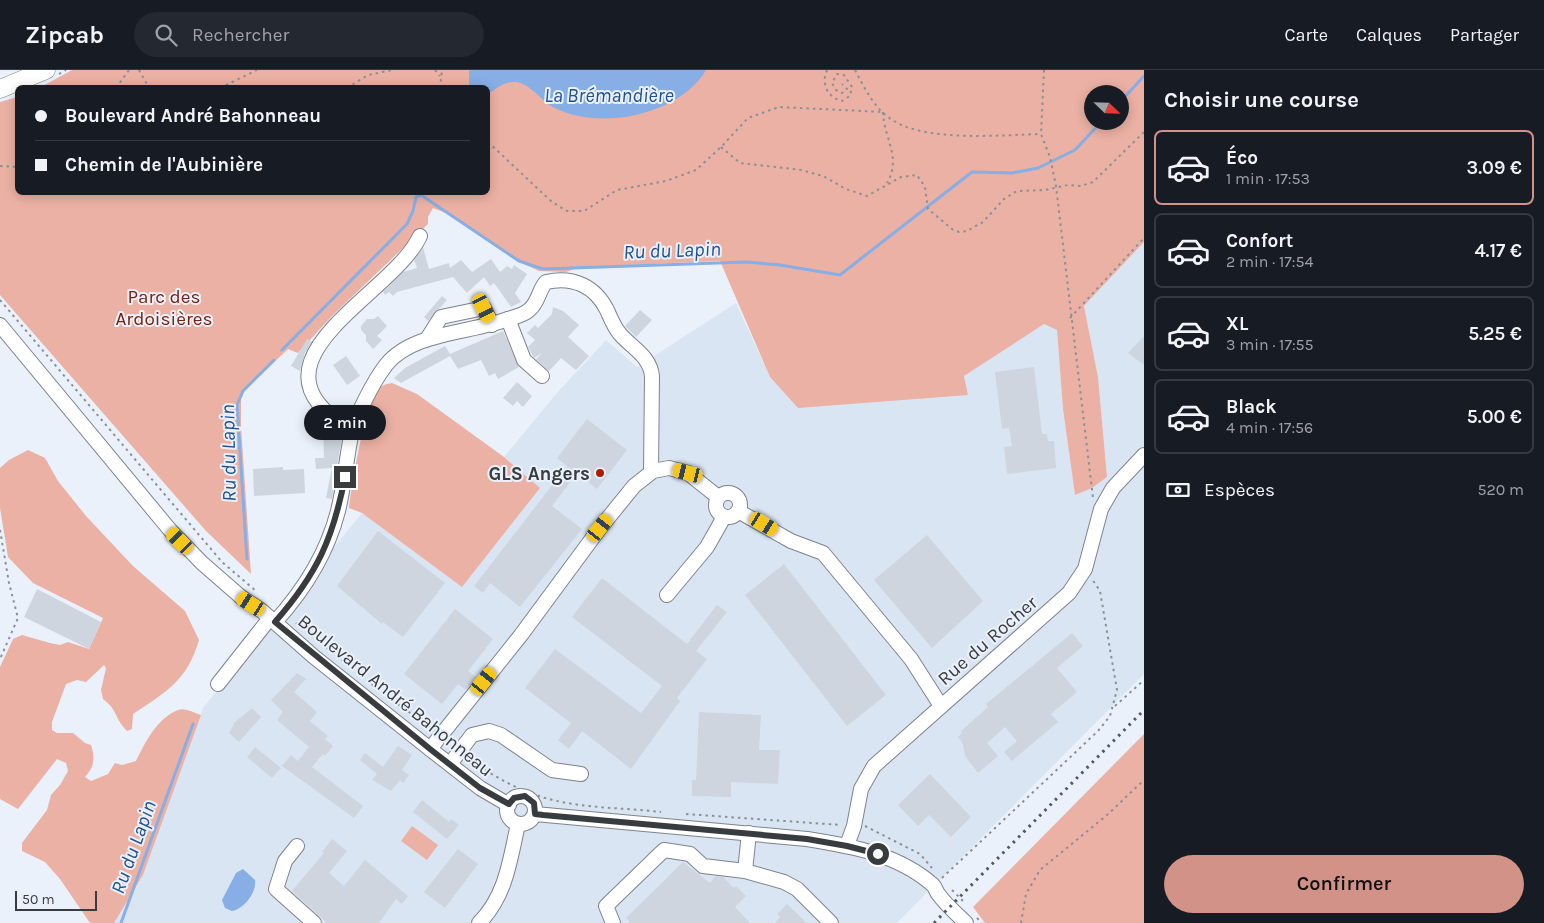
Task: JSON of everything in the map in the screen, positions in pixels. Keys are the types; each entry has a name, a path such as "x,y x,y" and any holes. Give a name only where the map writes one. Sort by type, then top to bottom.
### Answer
{"main road":[{"path":"0,89 46,70"}],"street":[{"path":"353,431 330,415 313,394 308,382 309,365 330,330 406,256 420,236"},
{"path":"218,684 276,618 313,572 331,536 339,509 353,431 387,364 401,351 427,340 492,325 529,311 539,300 541,290 546,282 568,280 588,288 601,301 621,336 647,360 652,376 651,472"},
{"path":"508,319 524,360 542,376"},
{"name":"Boulevard André Bahonneau","path":"0,325 170,530 229,588 276,618 430,749 492,796 509,804"},
{"name":"Rue du Rocher","path":"847,846 854,826 862,789 874,766 1069,593 1084,569 1101,509 1113,488 1144,455"},
{"path":"430,749 521,635 600,528 634,486 651,472 669,468 688,473 718,497"},
{"path":"725,493 734,495 740,503 738,511 732,518 724,517 715,508 718,497 725,493"},
{"path":"738,511 791,541 823,553 911,659 941,706"},
{"path":"666,595 706,548 724,517"},
{"path":"450,764 472,736 483,731 495,732 545,766 562,773 581,774"},
{"path":"525,796 534,803 535,814 528,822 518,824 509,818 509,804 514,798 525,796"},
{"path":"535,814 749,833 847,846 888,858 938,883 976,923"},
{"path":"479,923 489,913 504,883 518,824"},
{"path":"745,871 749,833"},
{"path":"297,846 285,861 276,889 314,923"},
{"path":"613,923 606,906 664,850 690,854 703,866 745,871 784,882 797,889 831,923"},
{"path":"938,883 939,895 966,923"}],"path":[{"path":"118,85 129,70"},
{"path":"139,70 148,85"},
{"path":"226,85 257,70"},
{"path":"352,85 368,75 392,70"},
{"path":"435,70 441,76"},
{"path":"440,85 442,70"},
{"path":"827,70 824,78 826,89 831,96 842,101 850,96 852,87 848,78 837,74 832,83 836,90 842,93 847,89 842,84"},
{"path":"855,70 870,99 893,121 924,132 1042,134"},
{"path":"1044,70 1042,134 1050,157 1056,186 1093,503 1101,509"},
{"path":"490,144 552,202 567,211 584,211 617,190 666,181 696,170 748,118 779,107 884,112"},
{"path":"884,112 884,124 895,160 894,173 887,184"},
{"path":"721,147 740,163 801,170 823,176 846,189 867,196 901,177 917,175 925,187 928,209 937,218 959,232 967,231 985,220 1004,199 1017,191 1045,190 1056,186 1081,186 1092,182 1144,132"},
{"path":"0,166 15,167"},
{"path":"1070,318 1144,238"},
{"path":"0,300 222,562 262,596"},
{"path":"0,530 9,583 18,618 0,659"},
{"path":"938,883 1104,724 1114,706 1117,690 1100,591 1084,569"},
{"path":"276,618 440,736"},
{"path":"1114,706 1144,680"},
{"path":"460,752 503,780 541,797 578,804 664,812"},
{"path":"1021,923 1026,894 1040,870 1107,815 1144,780"},
{"path":"679,814 868,826 920,854 935,871"}],"shaded area":[{"path":"1144,242 1144,674 897,923 114,923 143,875 203,708 362,513 462,586 540,488 504,457 556,394 606,340 637,367 736,303 770,377 968,395 964,376 1044,323 1057,330 1063,409 1075,495 1107,477 1098,377 1084,306"}],"green space":[{"name":"Parc des Ardoisières","path":"72,70 1144,70 1144,242 1084,306 1098,377 1107,477 1092,488 1075,495 1063,409 1057,330 1044,324 964,376 968,395 798,408 770,377 720,261 580,267 566,272 539,271 524,264 446,213 433,208 428,217 428,224 332,316 298,353 288,349 241,394 241,427 251,574 206,531 0,295 0,102 15,98 15,195 490,195 490,85 45,85"},
{"path":"392,383 417,394 504,457 540,488 462,587 362,513 349,508 359,447 368,413 378,390 384,385"},
{"path":"28,450 45,458 58,481 86,516 133,566 185,611 199,640 182,676 156,699 133,714 132,729 127,731 108,703 103,699 101,690 106,668 104,665 86,682 77,680 66,684 52,722 52,730 57,733 73,733 85,743 91,745 93,762 91,769 85,777 91,781 108,774 115,763 122,765 136,761 152,732 171,714 184,709 201,715 143,875 114,923 90,923 60,879 45,862 22,851 22,843 47,810 51,795 60,785 68,771 66,763 57,759 18,809 0,799 0,667 13,639 22,635 60,645 68,642 89,649 103,618 33,583 8,557 0,508 0,468 9,460"},
{"path":"1144,734 1144,923 985,923 973,907"},
{"path":"412,826 438,845 427,860 401,841"}],"water":[{"name":"La Brémandière","path":"469,70 706,70 694,85 678,98 659,108 616,118 594,118 573,115 550,105 520,83 507,83 490,93 490,85 469,85"},
{"path":"243,869 255,880 254,890 241,907 232,911 225,908 222,900 236,873"}],"building":[{"path":"423,247 429,269 449,263 450,268 461,260 472,272 491,259 500,272 507,266 512,269 514,265 527,274 515,293 521,302 511,307 494,283 490,286 484,277 467,293 453,277 397,292 393,296 389,292 385,295 383,292 403,272 417,268 414,260"},
{"path":"442,296 447,300 428,321 424,317"},
{"path":"553,307 563,311 579,325 568,337 589,356 576,370 561,358 549,371 536,359 542,353 534,358 528,347 535,340 527,333 535,325 538,328 552,314"},
{"path":"640,310 652,320 636,337 625,326"},
{"path":"378,316 387,326 377,336 382,340 373,349 366,341 366,335 361,330 361,326 367,319 374,319"},
{"path":"503,331 519,367 498,379 495,373 489,376 481,360 458,369 450,356 401,383 394,378 405,368 445,346 450,354"},
{"path":"1144,336 1144,365 1128,353"},
{"path":"307,339 312,342 305,353 300,371 291,366"},
{"path":"346,356 360,376 347,385 333,365"},
{"path":"1034,367 1042,434 1047,434 1048,441 1054,441 1056,468 1007,474 1004,447 1012,446 1009,428 1002,429 995,372"},
{"path":"517,382 532,396 523,407 517,401 513,406 503,398"},
{"path":"587,419 627,450 597,489 577,473 552,506 582,529 520,607 490,583 483,593 474,586 567,466 557,458"},
{"path":"323,428 334,428 342,436 332,499 326,498 332,468 316,469 315,458 324,458"},
{"path":"283,467 283,470 304,469 305,493 254,496 253,469"},
{"path":"378,531 445,583 403,637 383,622 382,624 337,586"},
{"path":"927,535 983,601 932,648 874,580"},
{"path":"784,564 886,695 847,726 745,595"},
{"path":"602,578 687,644 717,605 727,612 696,651 707,659 677,698 680,701 631,769 582,731 569,749 558,740 571,723 525,688 555,649 641,713 662,686 572,617"},
{"path":"37,589 101,622 89,649 24,617"},
{"path":"455,609 493,639 468,671 476,677 466,690 458,684 442,704 404,674"},
{"path":"1072,633 1083,646 1057,668 1077,692 1051,714 1058,722 1012,761 1004,752 1017,741 1005,727 987,743 998,756 978,773 965,756 963,744 958,737 962,733 961,731 988,707 986,704"},
{"path":"297,673 306,679 294,692 317,712 310,721 328,736 325,739 333,746 312,767 363,806 354,818 282,766 291,755 298,761 309,747 277,720 283,712 271,700"},
{"path":"252,708 261,717 239,742 229,733 235,722"},
{"path":"699,712 761,715 759,750 780,750 778,784 731,782 731,797 692,796 692,780 696,780"},
{"path":"398,746 412,755 402,770 409,775 403,783 400,780 391,791 372,780 377,774 360,760 365,753 383,767"},
{"path":"255,747 281,768 272,778 247,757"},
{"path":"930,774 971,817 951,837 929,815 918,826 898,805"},
{"path":"422,800 449,822 451,819 459,825 447,839 413,812"},
{"path":"332,839 347,851 329,873 344,886 365,860 408,896 402,904 396,899 379,923 327,923 292,891 324,853 322,852"},
{"path":"458,849 478,864 445,908 424,892"},
{"path":"683,862 710,883 716,876 723,877 734,888 736,886 746,896 735,907 750,923 631,923 626,918"},
{"path":"787,904 807,923 775,923 780,917 777,914"}],"waterway":[{"name":"Ru du Lapin","path":"1129,92 1144,76"},
{"name":"Ru du Lapin","path":"282,350 407,224 413,211 416,197 421,195 519,261 543,269 746,262 780,265 840,275 972,172 1012,173 1038,168 1075,150 1094,130"},
{"name":"Ru du Lapin","path":"247,559 237,405 243,391 274,360"},
{"name":"Ru du Lapin","path":"121,923 193,724"}],"railway":[{"path":"934,923 1144,710"}],"place":[{"name":"GLS Angers","path":"600,473"}],"route":[{"path":"345,477 339,509 324,552 307,581 275,622 354,689 480,788 509,804 514,798 525,796 534,803 535,814 807,839 878,854"}]}
